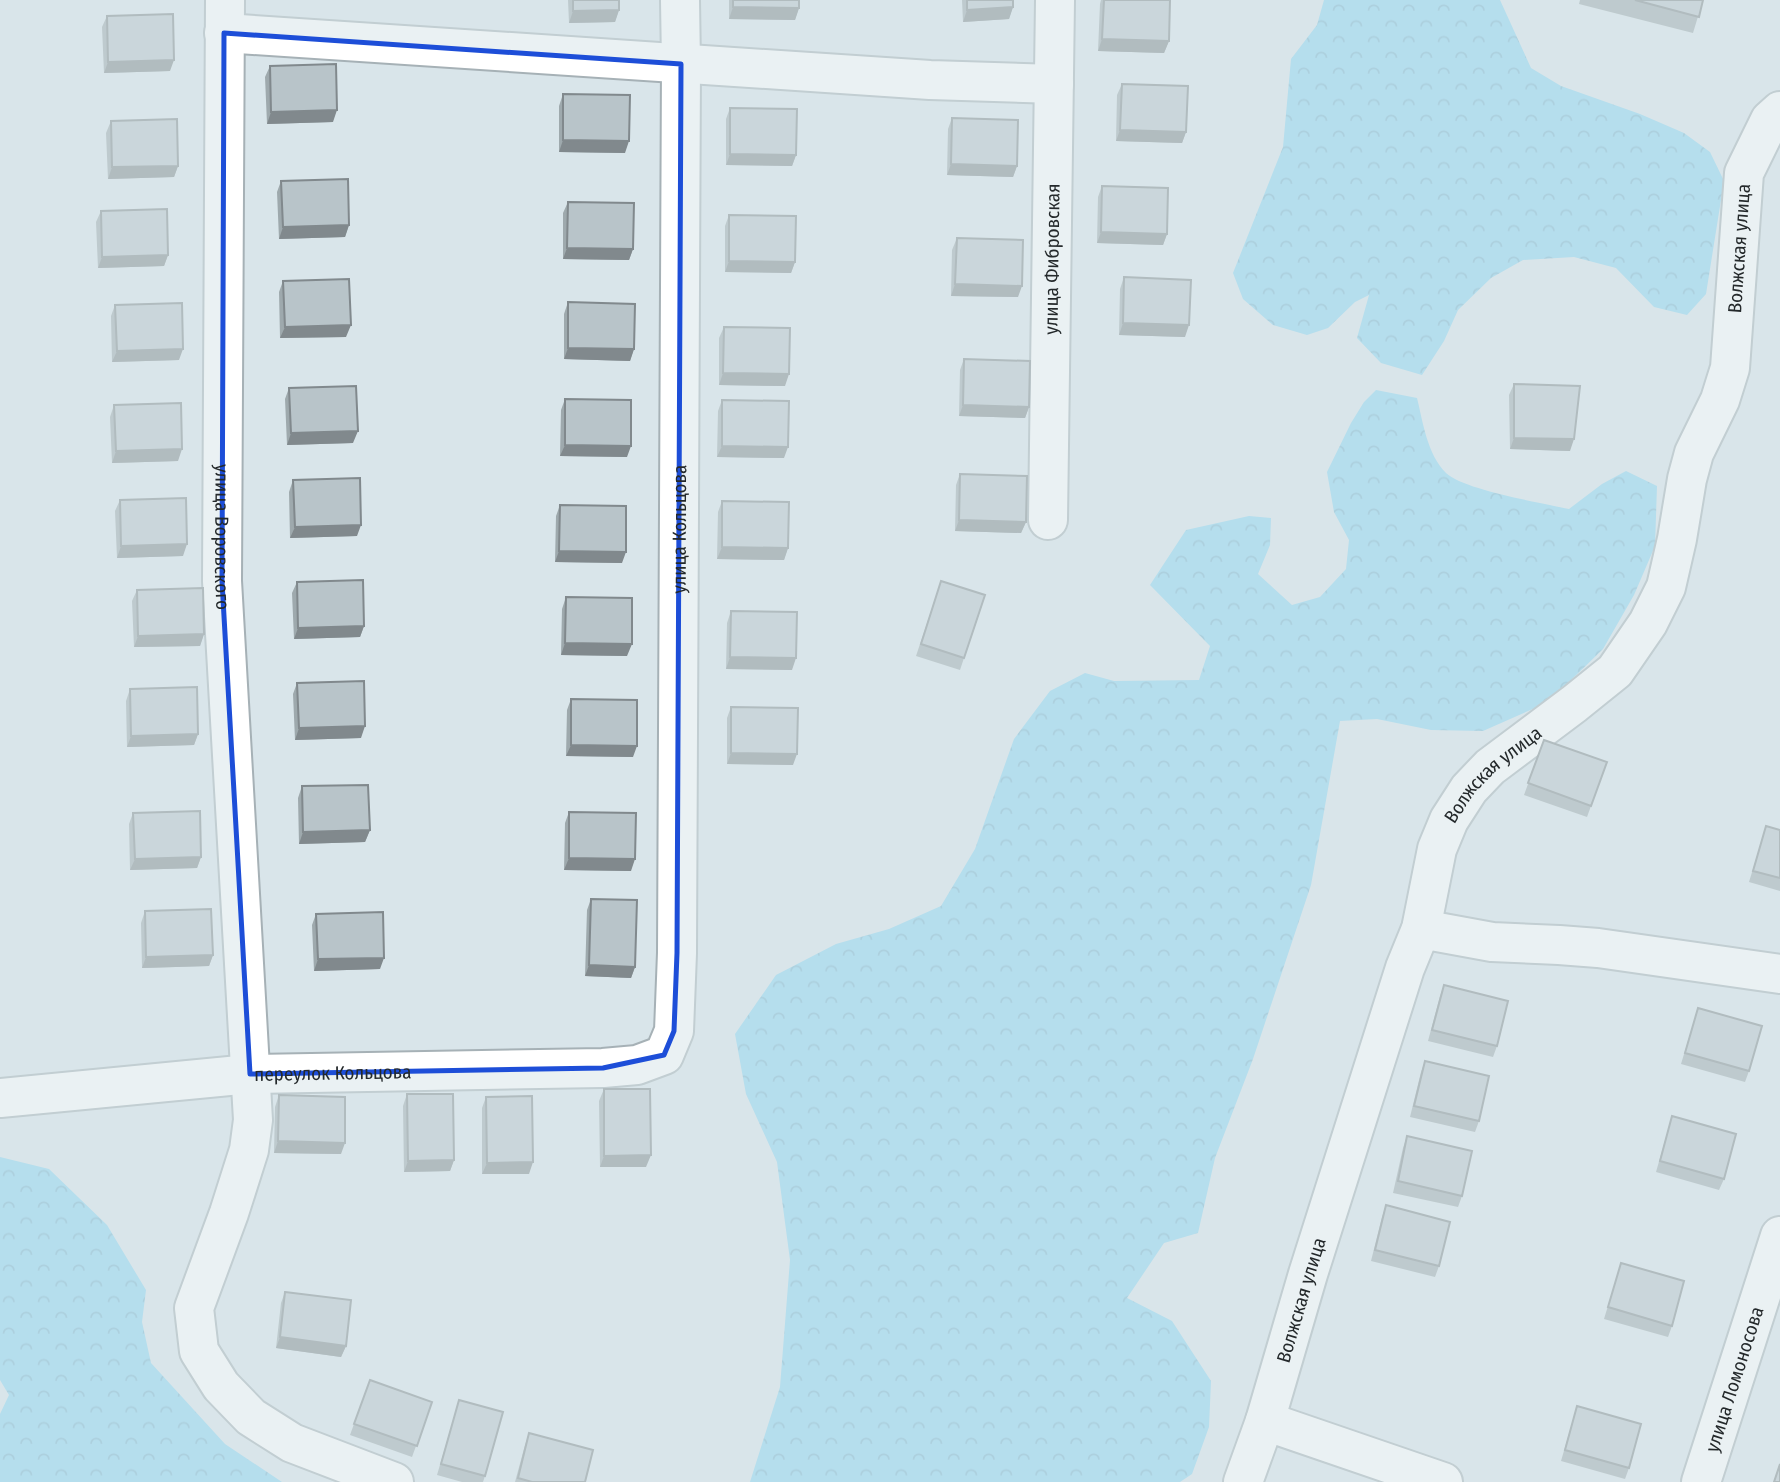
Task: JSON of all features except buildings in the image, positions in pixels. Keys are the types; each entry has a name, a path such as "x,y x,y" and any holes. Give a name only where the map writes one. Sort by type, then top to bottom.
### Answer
{"street":[{"name":"улица Кольцова","path":"664,1055 674,1031 677,953 680,0"},
{"name":"улица Фибровская","path":"1048,520 1055,0"},
{"path":"224,17 681,64 930,80 1054,84"},
{"name":"улица Воровского","path":"224,17 222,581 253,1120 249,1150 194,1308 199,1351 221,1386 251,1417 292,1443 394,1482"},
{"name":"Волжская улица","path":"1243,1482 1265,1421 1312,1261 1405,968 1421,929 1437,849 1449,820 1468,789 1490,767 1615,670 1648,623 1666,587 1694,453 1720,400 1730,368 1744,173 1770,120 1780,111"},
{"path":"1421,929 1492,942 1598,948 1780,974"},
{"name":"переулок Кольцова","path":"0,1098 250,1074 603,1068 637,1065 664,1055"},
{"name":"улица Ломоносова","path":"1701,1482 1780,1236"},
{"path":"1265,1421 1443,1482"}],"highlighted area":[{"path":"224,33 681,64 677,953 674,1031 664,1055 603,1068 250,1074 222,581"}],"green space":[{"path":"1324,0 1500,0 1531,68 1561,86 1684,133 1710,152 1724,181 1706,294 1687,315 1654,307 1616,268 1574,257 1523,260 1491,278 1458,310 1444,341 1422,375 1381,363 1357,338 1369,295 1355,302 1328,328 1307,335 1273,325 1243,299 1233,273 1283,147 1291,59 1317,25"},
{"path":"1376,390 1417,398 1434,457 1446,473 1469,485 1569,509 1602,484 1626,471 1657,486 1655,546 1634,595 1603,649 1569,682 1535,708 1483,731 1431,730 1377,719 1340,721 1311,885 1253,1059 1215,1158 1198,1233 1164,1243 1127,1298 1172,1321 1211,1381 1209,1427 1192,1474 1180,1482 750,1482 780,1387 790,1260 777,1162 746,1094 735,1034 776,975 836,944 889,929 941,906 975,849 1014,739 1050,691 1085,673 1114,681 1199,680 1210,646 1150,585 1186,530 1249,516 1271,518 1270,545 1258,574 1292,605 1320,597 1346,569 1349,540 1334,512 1327,472 1351,423 1364,402"},
{"path":"0,1157 49,1169 107,1225 146,1290 142,1322 151,1363 225,1444 282,1482 0,1482 0,1414 9,1395 0,1380"}]}
